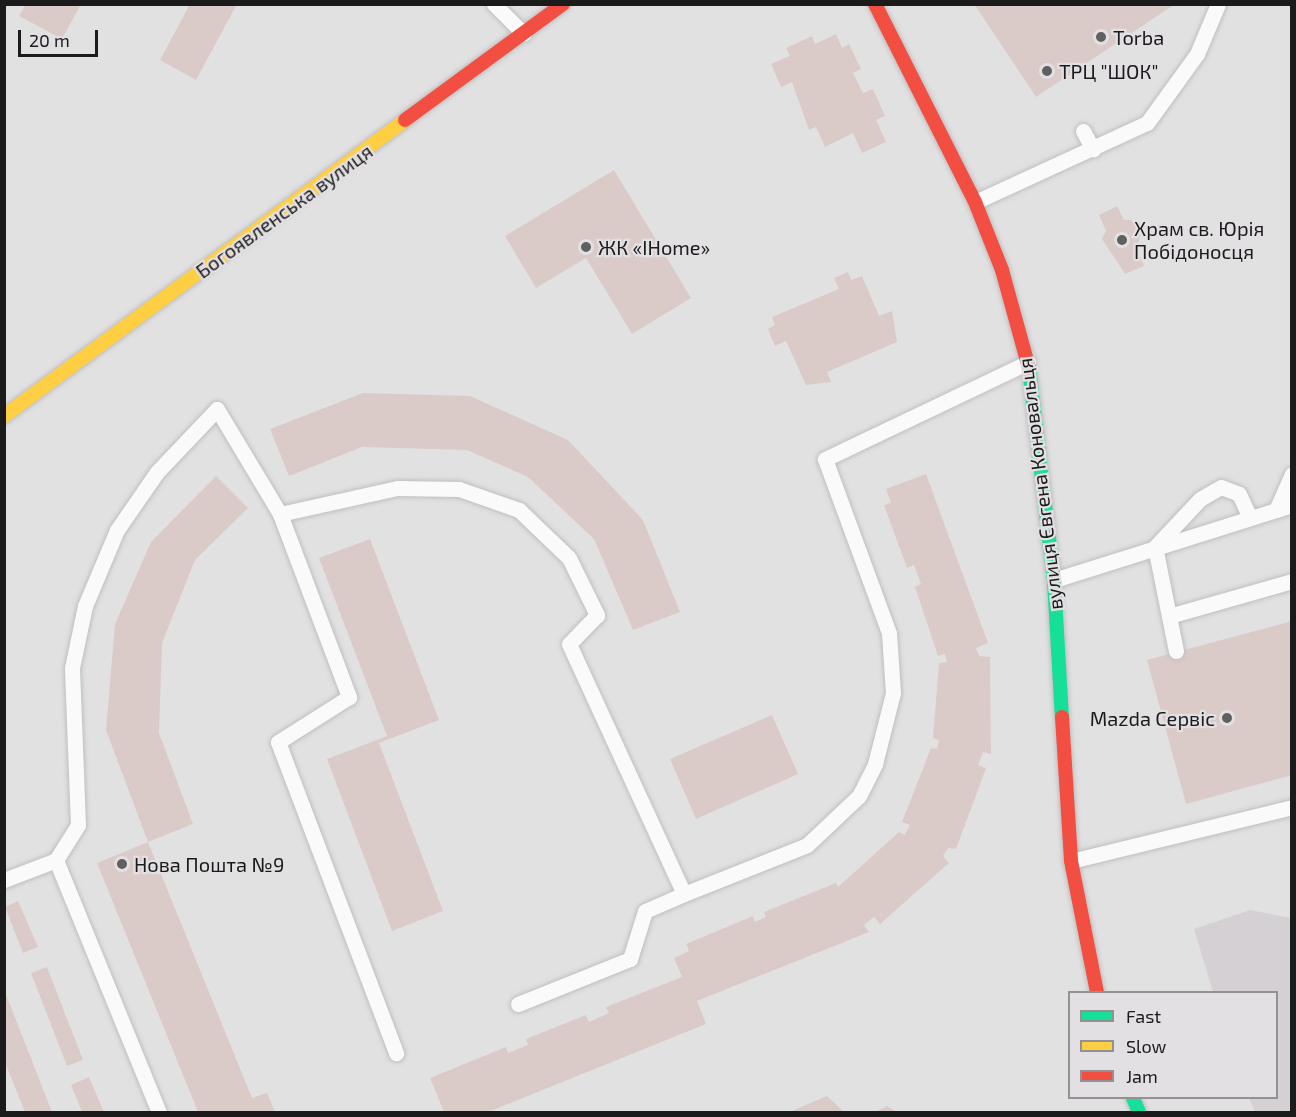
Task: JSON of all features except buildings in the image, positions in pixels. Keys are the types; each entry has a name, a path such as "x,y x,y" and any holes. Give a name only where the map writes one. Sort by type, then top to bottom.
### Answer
{"street":[{"name":"Богоявленська вулиця","path":"6,413 562,4"},
{"name":"вулиця Євгена Коновальця","path":"875,4 975,202 1002,270 1028,362 1054,580 1071,861 1097,991"},
{"path":"1133,1099 1139,1113"}],"lane":[{"path":"494,4 524,34"},
{"path":"975,202 1147,123 1167,101 1197,54 1218,4"},
{"path":"1083,131 1093,149"},
{"path":"518,1004 630,958 645,911 807,845 859,796 875,764 893,693 889,633 825,459 1028,362"},
{"path":"4,880 56,860 78,825 72,668 85,606 117,530 157,472 217,410 280,514 349,697 278,742 396,1053"},
{"path":"1276,510 1292,474"},
{"path":"280,514 397,488 459,489 519,510 569,558 597,615 569,644 684,894"},
{"path":"1155,547 1200,499 1221,488 1239,494 1250,518"},
{"path":"1054,580 1292,505"},
{"path":"1155,547 1176,651"},
{"path":"1169,616 1292,581"},
{"path":"1071,861 1292,807"},
{"path":"56,860 159,1113"}],"shaded area":[{"path":"1250,910 1291,918 1291,1112 1255,1112 1249,1099 1278,1099 1278,991 1213,991 1194,929"}],"traffic: fast":[{"path":"1029,368 1054,580 1062,717"},
{"path":"1133,1099 1139,1112"}],"traffic: slow":[{"path":"4,416 405,120"}],"traffic: jam":[{"path":"405,120 563,4"},
{"path":"875,4 975,202 1002,270 1029,368"},
{"path":"1062,717 1071,861 1097,991"}],"place":[{"name":"Torba","path":"1101,37"},
{"name":"ТРЦ \"ШОК\"","path":"1047,71"},
{"name":"Храм св. Юрія Побідоносця","path":"1122,240"},
{"name":"ЖК «IHome»","path":"586,247"},
{"name":"Mazda Сервіс","path":"1227,718"},
{"name":"Нова Пошта №9","path":"122,864"}]}
